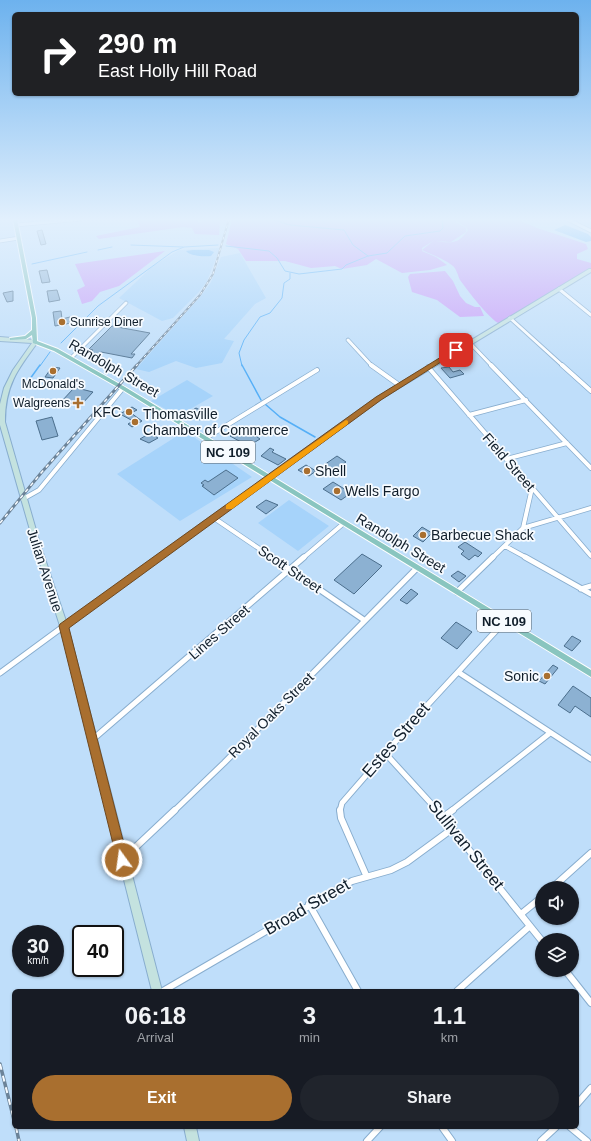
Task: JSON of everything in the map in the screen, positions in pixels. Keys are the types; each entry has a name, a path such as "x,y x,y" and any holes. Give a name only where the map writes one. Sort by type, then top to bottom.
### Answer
{"main road":[{"path":"25,272 34,318 35,342"},
{"path":"12,340 26,337 35,330"},
{"name":"Randolph Street","path":"35,342 47,345 123,388 591,674"}],"street":[{"path":"0,673 399,385 587,272"},
{"path":"559,289 591,315"},
{"path":"71,358 126,303"},
{"path":"510,318 591,391"},
{"path":"0,338 35,342"},
{"path":"348,340 376,370 399,385"},
{"name":"Julian Avenue","path":"35,342 19,362 7,383 1,407 2,422 23,499 64,626 122,860 156,989"},
{"path":"469,342 591,468"},
{"name":"Field Street","path":"428,367 591,556"},
{"path":"206,438 317,370"},
{"path":"585,386 591,385"},
{"path":"23,499 39,490 123,388"},
{"path":"468,414 526,400"},
{"path":"506,459 566,443"},
{"path":"522,528 532,488"},
{"path":"457,592 522,528 591,508"},
{"name":"Scott Street","path":"214,518 364,620"},
{"name":"Lines Street","path":"92,740 344,523"},
{"path":"505,546 591,594"},
{"name":"Royal Oaks Street","path":"122,860 224,763 417,568"},
{"path":"581,589 591,586"},
{"name":"Estes Street","path":"366,875 349,840 341,818 340,809 347,795 505,621"},
{"path":"458,672 591,760"},
{"path":"443,816 550,733"},
{"name":"Sullivan Street","path":"385,753 443,816 536,933"},
{"name":"Broad Street","path":"167,989 310,904 366,875 381,873 402,865 452,829"},
{"path":"560,881 591,852"},
{"path":"521,914 535,903"},
{"path":"310,904 357,989"},
{"path":"459,989 530,926"},
{"path":"571,977 591,1003"},
{"path":"579,1102 591,1088"},
{"path":"190,1129 193,1141"},
{"path":"367,1141 378,1129"},
{"path":"443,1129 452,1141"},
{"path":"541,1141 554,1129"},
{"path":"572,1129 587,1141"}],"shaded area":[{"path":"79,272 137,272 119,286 100,292 92,301 82,304 77,290 85,286"},
{"path":"146,272 210,272 207,281 198,293 173,318 162,321 119,298"},
{"path":"215,272 251,272 266,298 255,304 224,339 234,341 222,363 196,368 176,361 149,372 136,369 201,296 211,282"},
{"path":"446,272 453,281 460,296 466,303 475,307 480,307 484,316 460,317 437,300 412,292 408,277 410,274"},
{"path":"457,272 587,272 500,324 490,317 460,280"},
{"path":"187,380 213,396 178,416 151,401"},
{"path":"185,431 252,477 180,521 117,474"},
{"path":"289,500 329,526 298,551 258,523"}],"building":[{"path":"39,272 48,272 50,282 42,283"},
{"path":"57,290 60,300 49,302 47,291"},
{"path":"13,291 13,301 7,302 3,293"},
{"name":"Sunrise Diner","path":"61,311 62,319 70,317 71,323 55,326 53,312"},
{"path":"112,326 150,333 131,354 135,354 132,358 101,352 96,356 88,354 93,350 89,349"},
{"name":"McDonald's","path":"52,367 60,368 53,378 45,377"},
{"path":"449,367 453,372 460,370 464,374 450,378 441,368"},
{"name":"Walgreens","path":"77,388 93,392 81,405 61,402 73,389"},
{"path":"132,407 137,410 131,413 142,421 132,427 128,424 133,421 120,414"},
{"path":"196,408 206,413 200,420 188,413"},
{"path":"52,417 58,436 42,440 36,421"},
{"path":"241,429 260,439 244,449 237,445 241,442 230,436"},
{"path":"150,433 158,438 149,443 140,439"},
{"path":"270,448 274,450 272,452 286,459 278,465 261,456"},
{"path":"337,456 346,462 334,471 324,465"},
{"name":"Shell","path":"306,465 316,471 309,476 298,470"},
{"path":"226,470 238,478 214,495 202,486 204,485 201,483 205,480 208,482"},
{"name":"Wells Fargo","path":"333,482 351,493 341,500 323,489"},
{"path":"266,500 278,505 266,514 256,507"},
{"name":"Barbecue Shack","path":"422,527 432,533 423,542 413,536"},
{"path":"465,542 482,553 478,557 475,555 469,560 461,554 464,551 458,547"},
{"path":"362,554 382,566 354,594 334,580"},
{"path":"458,571 466,576 459,582 451,576"},
{"path":"411,589 418,594 407,604 400,600"},
{"path":"456,622 472,632 457,649 441,638"},
{"path":"572,636 581,641 572,651 564,646"},
{"name":"Sonic","path":"553,665 558,668 545,684 539,681"},
{"path":"573,686 591,698 591,717 575,706 570,713 558,705"}],"waterway":[{"path":"61,343 98,306 144,272"},
{"path":"291,272 299,274 314,272"},
{"path":"242,366 239,353 244,340 260,317 270,313 282,298 284,283 290,279 290,273"},
{"path":"40,366 50,352"},
{"path":"27,383 40,365"},
{"path":"242,365 261,400"},
{"path":"265,404 280,417 315,437"}],"railway":[{"path":"136,366 200,295 214,272"},
{"path":"0,523 41,473 137,365"},
{"path":"0,1064 12,1112"},
{"path":"16,1129 19,1141"}],"slow traffic":[{"path":"229,507 346,422"}],"place":[{"name":"Sunrise Diner","path":"62,322"},
{"name":"McDonald's","path":"53,371"},
{"name":"Walgreens","path":"78,403"},
{"name":"KFC","path":"129,412"},
{"name":"Thomasville Chamber of Commerce","path":"135,422"},
{"name":"Shell","path":"307,471"},
{"name":"Wells Fargo","path":"337,491"},
{"name":"Barbecue Shack","path":"423,535"},
{"name":"Sonic","path":"547,676"}],"route":[{"path":"122,860 64,626 379,398 456,350"}]}
